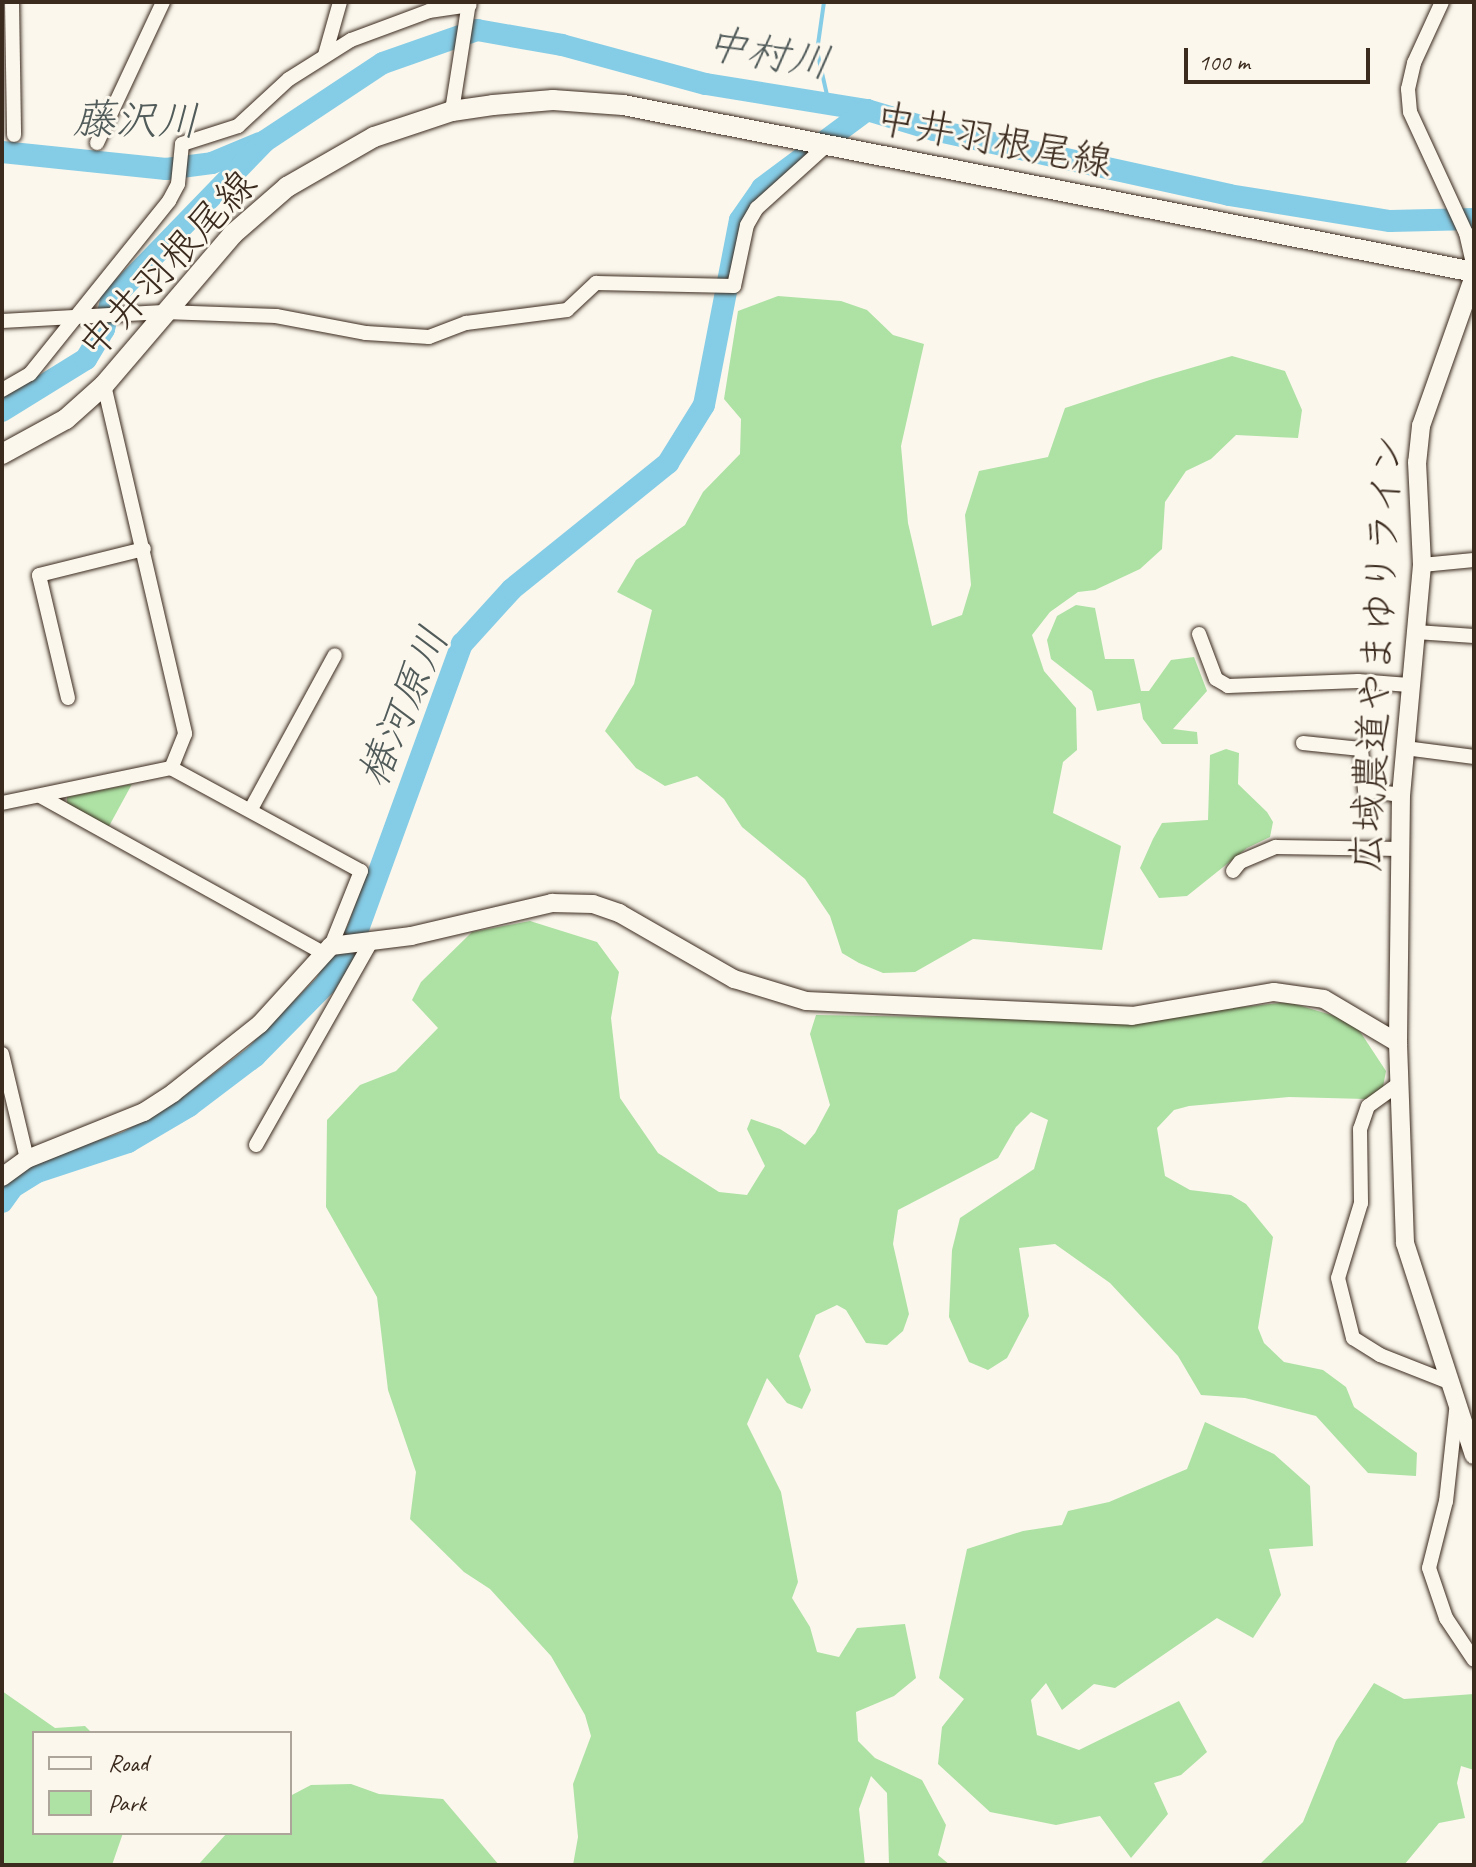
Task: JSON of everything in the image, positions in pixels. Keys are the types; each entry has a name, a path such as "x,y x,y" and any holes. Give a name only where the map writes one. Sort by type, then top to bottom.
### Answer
{"main road":[{"name":"中井羽根尾線","path":"2,454 66,419 104,385 233,234 287,187 374,137 452,111 567,101 623,105 1474,272"}],"street":[{"path":"12,2 14,135"},
{"path":"97,143 163,2"},
{"path":"325,55 340,2"},
{"path":"1442,2 1408,89 1410,112 1466,233 1474,272"},
{"path":"2,390 30,374 78,317 178,184 182,144 238,126 325,55 416,15 469,7 452,111"},
{"path":"2,321 164,312 276,316 366,333 429,337 466,323 567,310 596,283 734,286 744,236 757,208 827,145"},
{"name":"広域農道やまゆりライン","path":"1474,272 1421,426 1416,500 1422,565 1401,795 1398,1043 1405,1243 1446,1381 1474,1455"},
{"path":"104,385 185,734 171,768"},
{"path":"68,698 39,575 144,549"},
{"path":"1422,565 1474,560"},
{"path":"1416,632 1474,636"},
{"path":"1199,634 1216,679 1228,686 1344,681 1409,685"},
{"path":"251,809 335,655"},
{"path":"1303,743 1361,749 1365,790 1401,795"},
{"path":"1405,748 1474,757"},
{"path":"2,803 171,768 361,871 327,950 260,1024 144,1112 27,1159 2,1177"},
{"path":"40,796 327,950 533,906 581,903 635,920 752,988 796,999 1132,1016 1274,992 1324,999 1398,1043"},
{"path":"1233,871 1240,862 1276,847 1348,844 1401,849"},
{"path":"256,1145 366,943"},
{"path":"2,1054 27,1159"},
{"path":"1400,1083 1368,1106 1360,1129 1361,1203 1338,1278 1353,1338 1380,1355 1446,1381"},
{"path":"1456,1411 1446,1501 1429,1568 1446,1618 1474,1660"}],"green space":[{"path":"778,296 841,301 867,310 893,335 924,344 901,446 908,523 932,626 962,615 971,585 965,515 979,471 1048,457 1065,408 1232,356 1285,371 1302,410 1298,438 1236,435 1211,459 1186,471 1165,502 1162,549 1140,569 1095,590 1078,592 1050,612 1032,635 1044,671 1076,708 1077,750 1063,762 1053,813 1121,846 1102,950 973,939 915,972 883,973 859,963 842,953 830,916 805,879 742,827 724,799 697,776 665,786 636,768 605,731 634,684 652,610 617,592 636,560 685,525 703,492 740,454 741,419 724,399 738,311"},
{"path":"1076,605 1095,608 1105,659 1134,659 1141,691 1149,691 1171,660 1194,657 1207,691 1173,729 1197,732 1198,744 1162,744 1143,719 1140,703 1097,711 1092,691 1051,659 1047,640 1057,616"},
{"path":"1226,749 1239,753 1238,784 1267,812 1273,822 1270,837 1247,848 1187,896 1159,898 1140,868 1153,839 1162,823 1208,820 1210,755"},
{"path":"132,784 108,828 67,806 67,797"},
{"path":"530,921 597,942 619,972 611,1018 620,1098 658,1153 719,1192 747,1195 765,1166 747,1129 751,1119 780,1129 805,1145 815,1133 830,1105 810,1034 816,1015 993,1018 1197,1012 1288,1002 1338,1017 1359,1030 1386,1071 1383,1087 1366,1099 1289,1097 1189,1106 1174,1110 1157,1128 1165,1176 1190,1190 1231,1195 1246,1204 1273,1237 1258,1328 1264,1343 1284,1362 1323,1370 1346,1387 1354,1407 1417,1453 1416,1476 1368,1473 1316,1416 1245,1398 1201,1395 1178,1356 1110,1283 1055,1244 1019,1248 1029,1316 1007,1358 988,1370 969,1362 949,1317 952,1250 960,1218 1034,1169 1048,1120 1031,1112 1016,1127 998,1158 898,1210 893,1244 909,1314 903,1331 887,1345 866,1343 846,1310 837,1305 816,1315 799,1356 811,1390 802,1409 787,1403 767,1378 747,1424 781,1492 798,1582 792,1598 810,1627 817,1652 839,1657 857,1628 905,1624 916,1678 894,1696 856,1712 858,1741 875,1758 922,1780 946,1825 938,1855 950,1865 889,1865 887,1793 871,1776 859,1809 865,1865 573,1865 578,1837 573,1784 591,1736 585,1715 551,1656 490,1589 464,1572 410,1519 416,1472 388,1390 377,1297 326,1207 327,1120 360,1085 396,1071 438,1028 412,1000 421,982 472,932"},
{"path":"1205,1422 1274,1454 1310,1486 1313,1546 1269,1549 1281,1595 1253,1638 1217,1618 1115,1688 1094,1684 1062,1710 1046,1683 1031,1700 1037,1735 1079,1750 1179,1701 1207,1752 1181,1775 1154,1783 1168,1814 1131,1858 1100,1816 1056,1825 990,1812 938,1764 942,1727 964,1699 939,1678 967,1549 1023,1531 1062,1525 1068,1511 1109,1502 1187,1469"},
{"path":"1374,1683 1404,1699 1474,1694 1474,1770 1461,1766 1457,1783 1465,1818 1439,1823 1404,1865 1259,1865 1303,1822 1336,1741"},
{"path":"2,1691 55,1728 85,1726 90,1731 32,1731 32,1835 122,1835 112,1865 2,1865"},
{"path":"351,1784 379,1794 443,1799 499,1865 198,1865 225,1835 292,1835 292,1795 311,1785"}],"waterway":[{"path":"824,2 817,51 829,104"},
{"name":"中村川","path":"2,411 86,359 104,329 111,300 265,141 383,63 477,30 562,45 706,84 867,110 934,130 1229,195 1390,221 1474,219"},
{"name":"椿河原川","path":"2,1202 13,1187 37,1172 128,1142 189,1106 255,1056 325,985 357,932 462,644 512,589 668,463 704,405 740,220 762,188 867,110"},
{"name":"藤沢川","path":"2,152 166,169 212,163 260,143"}]}
